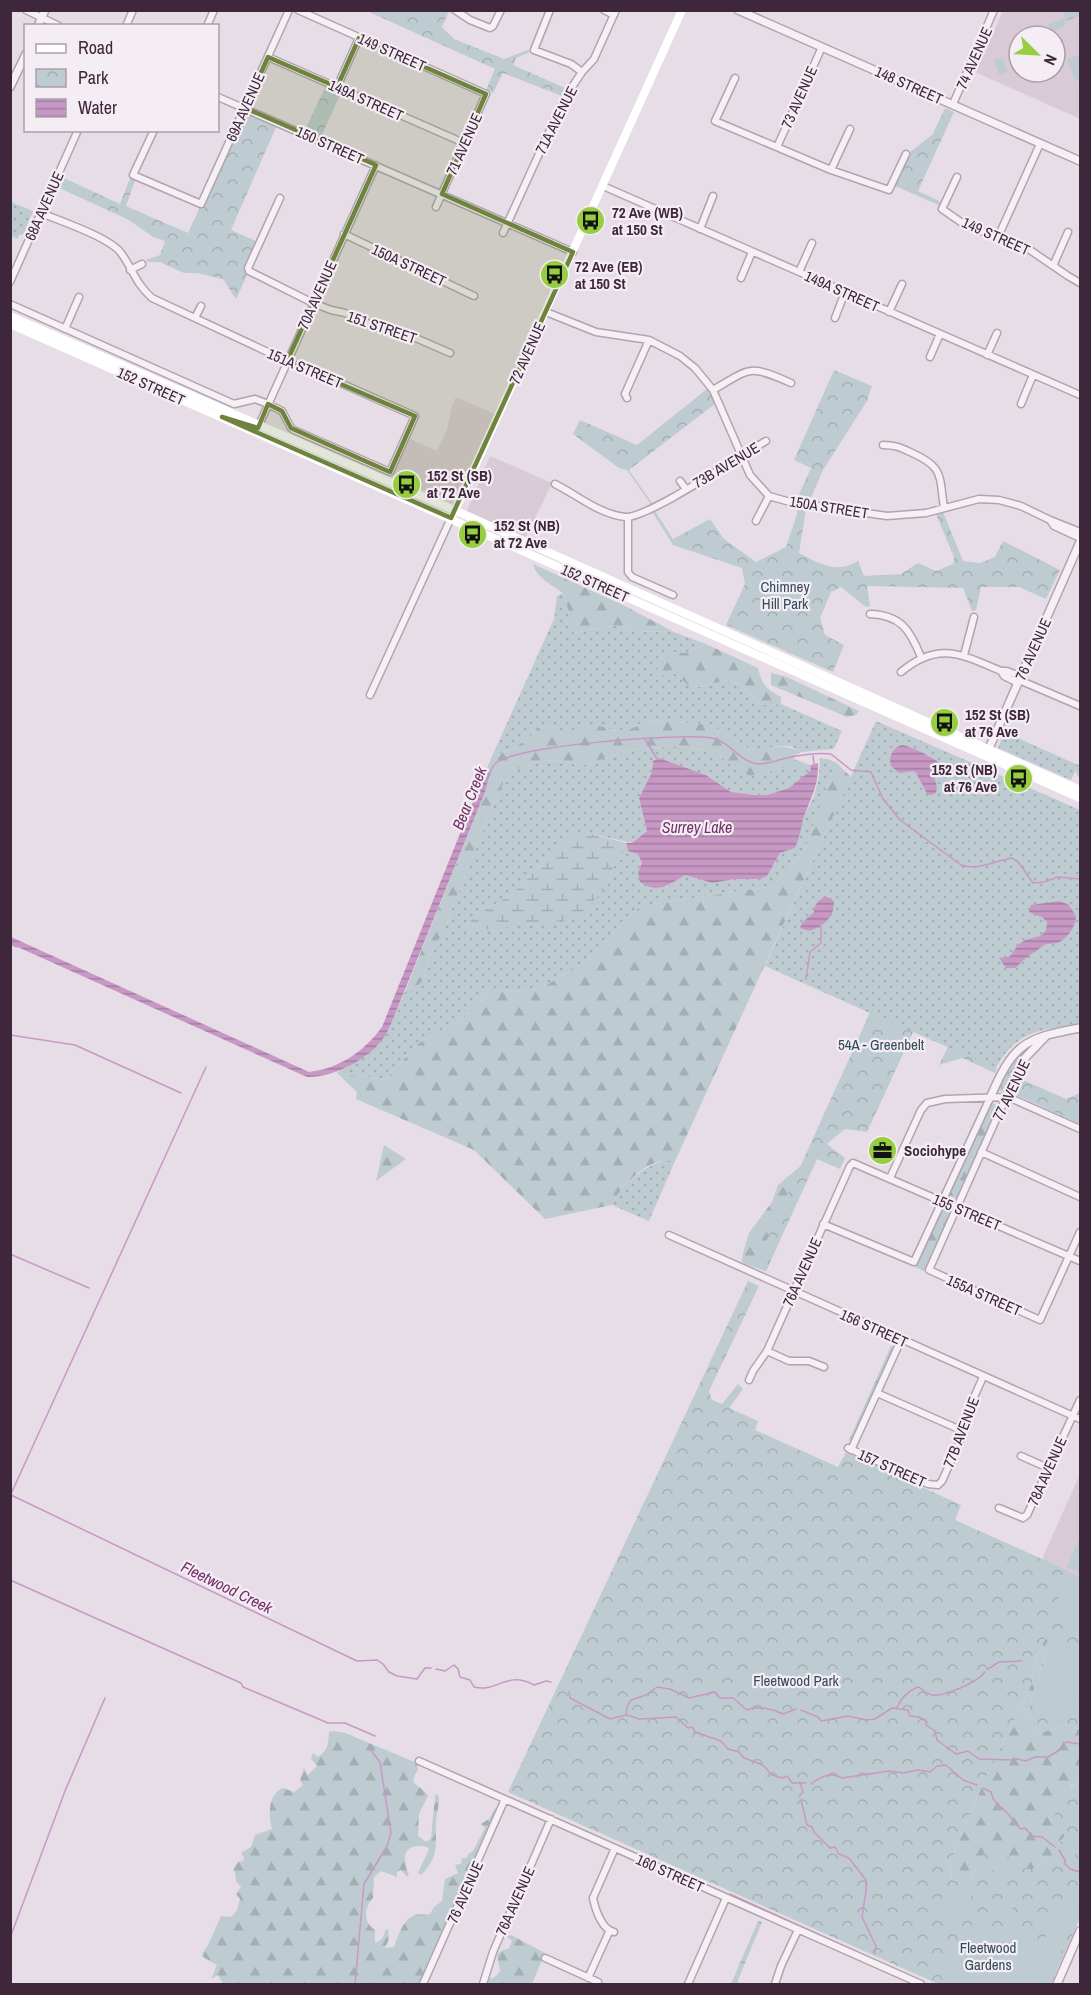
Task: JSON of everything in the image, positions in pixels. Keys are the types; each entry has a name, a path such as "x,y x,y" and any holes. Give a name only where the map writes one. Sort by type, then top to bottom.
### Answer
{"main road":[{"name":"72 AVENUE","path":"453,514 682,10"},
{"name":"152 STREET","path":"10,316 259,425 987,753 1080,798"},
{"name":"152 STREET","path":"10,324 222,417 453,514"},
{"path":"222,417 254,426 259,425"},
{"name":"152 STREET","path":"987,753 1080,790"}],"street":[{"path":"26,10 43,14 56,24"},
{"path":"127,24 133,10"},
{"path":"208,24 214,10"},
{"name":"69A AVENUE","path":"153,132 133,175 201,204 289,10"},
{"name":"149 STREET","path":"298,10 486,94"},
{"path":"455,10 490,28 501,10"},
{"path":"550,10 534,50 571,64 582,72"},
{"path":"604,10 615,13"},
{"name":"148 STREET","path":"738,10 1080,161"},
{"name":"74 AVENUE","path":"953,105 994,10"},
{"name":"71A AVENUE","path":"503,234 552,122 567,93 594,58 615,13"},
{"path":"337,87 359,38"},
{"name":"73 AVENUE","path":"777,147 822,47"},
{"name":"149A STREET","path":"268,57 465,143"},
{"path":"10,87 24,58"},
{"path":"735,78 715,121 831,170 889,190 906,154"},
{"name":"71 AVENUE","path":"442,194 486,94"},
{"name":"150 STREET","path":"219,97 573,252"},
{"path":"831,170 850,129"},
{"name":"68A AVENUE","path":"10,282 77,132"},
{"path":"998,237 1040,144"},
{"name":"70A AVENUE","path":"259,425 376,165"},
{"name":"149 STREET","path":"957,177 942,209 966,225 1027,248 1080,283"},
{"name":"149A STREET","path":"603,186 1033,375 1080,393"},
{"path":"436,207 442,194"},
{"path":"699,229 713,196"},
{"name":"151 STREET","path":"280,198 248,268 249,271 330,310 345,313 385,331 402,332 450,353"},
{"name":"151A STREET","path":"42,213 111,243 120,252 141,288 152,298 287,362 416,416 390,472 291,428 282,411 268,404"},
{"path":"1053,266 1068,232"},
{"name":"150A STREET","path":"344,234 474,296"},
{"path":"799,272 812,243"},
{"path":"741,278 752,252"},
{"path":"130,270 142,264"},
{"path":"890,312 902,284"},
{"path":"835,318 845,292"},
{"path":"65,329 80,297"},
{"path":"10,304 234,404 255,399 268,404"},
{"path":"195,318 201,306"},
{"name":"150A STREET","path":"546,312 596,332 649,340 680,356 695,368 713,390 750,476 768,496 790,502 887,516 926,513 979,500 999,500 1021,506 1080,532"},
{"path":"987,355 997,333"},
{"path":"930,357 940,334"},
{"path":"627,398 625,394 649,340"},
{"path":"713,390 746,371 753,370 760,370 791,383"},
{"path":"1022,404 1033,375"},
{"name":"73B AVENUE","path":"628,517 654,509 766,441"},
{"path":"882,446 894,445 931,462 938,473 944,508"},
{"name":"73B AVENUE","path":"680,481 686,489"},
{"path":"555,484 594,506 628,517 628,572 632,577 674,596"},
{"path":"756,521 768,496"},
{"name":"72 AVENUE","path":"370,695 453,514"},
{"name":"150A STREET","path":"1050,520 1054,526 1080,540"},
{"name":"76 AVENUE","path":"987,753 1080,540"},
{"path":"870,614 884,615 901,624 911,634 921,657"},
{"path":"964,655 974,617"},
{"path":"901,672 921,657 946,653 964,655 1001,671 1007,671 1019,680 1080,706"},
{"path":"1049,1034 1080,1028"},
{"name":"77 AVENUE","path":"929,1270 1023,1060 1049,1034"},
{"name":"77 AVENUE","path":"824,1224 914,1262 1003,1068 1013,1054 1030,1042 1049,1034"},
{"path":"890,1178 921,1110 926,1104 948,1099 1006,1097 1080,1129"},
{"path":"981,1152 1080,1197"},
{"name":"155 STREET","path":"854,1162 1080,1261"},
{"name":"76A AVENUE","path":"749,1380 767,1351 850,1166 854,1162"},
{"path":"1069,1257 1080,1232"},
{"name":"156 STREET","path":"669,1235 1080,1419"},
{"name":"155A STREET","path":"929,1270 1040,1320 1069,1257"},
{"path":"901,1340 877,1393 963,1431"},
{"path":"767,1351 789,1361 809,1361 824,1367"},
{"name":"77B AVENUE","path":"936,1485 942,1481 983,1377"},
{"name":"157 STREET","path":"877,1393 849,1449 928,1484 936,1485"},
{"name":"78A AVENUE","path":"999,1508 1023,1518 1027,1515 1080,1400"},
{"path":"1021,1456 1048,1468"},
{"name":"160 STREET","path":"419,1761 921,1984"},
{"name":"76 AVENUE","path":"423,1984 505,1799"},
{"name":"76A AVENUE","path":"483,1984 493,1952 551,1819"},
{"path":"588,1978 611,1932 601,1920 594,1898 615,1848"},
{"path":"688,1984 726,1898"},
{"path":"775,1984 798,1930"},
{"path":"1057,1984 1080,1931"},
{"path":"545,1958 598,1982"}],"highlighted area":[{"path":"359,38 486,94 442,194 573,252 451,518 222,417 258,428 268,404 282,411 291,428 390,472 415,416 287,361 376,165 245,108 268,57 337,87"}],"shaded area":[{"path":"1003,11 1080,11 1080,119 975,72"},
{"path":"456,397 495,414 452,503 392,474 410,439 437,451 447,430"},
{"path":"490,456 552,483 526,537 467,511"},
{"path":"1080,1474 1080,1576 1042,1559"}],"green space":[{"path":"1071,10 1080,11 1080,16 1066,21 1063,13"},
{"path":"367,11 449,11 442,27 454,39 504,59 528,50 530,52 516,58 513,65 565,88 562,96 503,73 493,93 486,90 495,69"},
{"path":"1064,18 1065,24 1048,24"},
{"path":"1080,54 1080,78 1075,81 1067,59"},
{"path":"1002,57 1007,72 999,75 994,60"},
{"path":"327,84 342,91 320,139 304,132"},
{"path":"945,108 954,112 918,191 943,203 941,206 893,185 909,153 933,134"},
{"path":"245,110 277,125 231,230 258,242 245,271 248,273 236,299 223,279 197,273 184,273 160,262 148,262 146,260 160,255 165,241 153,237 129,220 57,187 62,177 120,204 131,176 136,178 126,206 188,233"},
{"path":"11,202 33,211 23,235 20,234 17,239 11,236"},
{"name":"Chimney Hill Park","path":"834,370 872,386 867,401 823,470 806,509 799,553 821,564 835,567 850,565 858,561 864,576 901,574 918,563 936,571 953,564 954,557 936,514 943,512 963,561 980,563 995,557 1003,541 1060,570 1046,599 1019,587 981,587 976,610 972,611 963,588 867,586 870,606 866,607 841,587 831,592 820,618 825,635 844,645 833,672 726,625 745,584 742,568 673,545 653,513 652,506 627,470 619,468 573,434 580,420 637,445 707,389 716,403 629,470 654,506 673,539 710,519 724,539 756,562 786,547 797,514 796,501 811,468 794,460"},
{"path":"533,564 623,605 674,632 635,631 616,625 574,633 567,624 569,613 563,593 541,577"},
{"path":"563,593 569,613 567,624 574,633 616,625 635,631 674,632 706,644 686,653 661,676 671,670 688,685 700,687 725,680 742,685 764,705 781,704 842,731 834,749 801,752 790,746 780,746 751,750 709,724 646,721 633,728 616,731 597,725 559,736 552,727 541,726 513,748 493,754 554,619 557,596"},
{"path":"706,644 758,668 765,685 781,697 781,704 764,705 742,685 725,680 700,687 688,685 671,670 661,676 654,673 672,652 686,653"},
{"path":"771,673 787,677 859,711 856,715 847,717 771,685"},
{"path":"646,721 709,724 751,750 776,746 795,749 801,752 795,755 794,759 810,765 806,768 782,768 751,776 739,772 714,751 672,746 631,750 580,766 563,761 543,760 518,769 504,782 494,802 443,932 431,953 422,981 413,988 406,989 485,792 489,775 478,789 493,754 513,748 541,726 552,727 559,735 597,725 616,731 633,728"},
{"path":"876,721 1080,810 1080,1023 1042,1030 1022,1039 1004,1055 996,1068 913,1032 877,1110 814,1137 870,1013 765,966"},
{"path":"1004,732 1078,765 1080,763 1080,778 1076,770 1071,780 998,748"},
{"path":"672,746 714,751 739,772 751,776 782,768 806,768 810,765 811,770 789,788 767,795 755,795 731,792 706,775 659,758 654,760 652,772 639,798 647,831 632,843 587,833 565,840 511,895 478,914 465,926 605,888 619,855 628,851 638,854 642,863 638,872 666,887 685,875 712,883 735,879 761,879 767,876 780,853 794,848 804,816 814,796 820,758 837,763 805,850 774,886 640,906 591,958 548,984 531,991 490,990 466,1016 419,1043 386,1079 337,1073 367,1054 391,1024 406,989 413,988 422,981 431,953 443,932 504,782 518,769 543,760 563,761 580,766 631,750"},
{"path":"837,763 851,777 675,1161 661,1161 646,1167 626,1184 612,1205 545,1219 474,1150 356,1099 357,1092 337,1073 386,1079 419,1043 466,1016 490,990 531,991 548,984 591,958 640,906 774,886 805,850"},
{"path":"587,833 626,843 628,851 619,855 605,888 578,919 467,932 465,926 478,914 511,895 565,840 577,834"},
{"name":"54A - Greenbelt","path":"870,1013 913,1032 867,1132 845,1129 827,1144 845,1158 840,1169 817,1159 766,1271 755,1266"},
{"path":"1038,1040 1025,1054 1007,1091 995,1091 1015,1056"},
{"path":"948,1047 997,1068 995,1073 962,1058 939,1065"},
{"path":"1021,1079 1066,1099 1080,1093 1080,1124 1014,1094"},
{"path":"990,1102 999,1106 957,1199 948,1195"},
{"path":"384,1145 406,1159 376,1181"},
{"path":"821,1149 766,1271 742,1263 749,1233 772,1202 778,1185"},
{"path":"662,1161 675,1161 649,1221 612,1205 632,1178"},
{"path":"942,1208 951,1213 924,1271 915,1267"},
{"name":"Fleetwood Park","path":"748,1281 759,1286 709,1391 712,1400 722,1404 738,1384 743,1389 729,1408 758,1421 755,1430 838,1467 846,1452 961,1505 955,1520 1080,1576 1080,1729 1068,1725 1039,1733 1023,1727 1046,1651 1046,1636 1036,1660 1032,1683 981,1788 950,1863 952,1880 959,1882 962,1879 971,1880 982,1862 985,1846 1011,1858 1027,1869 1033,1869 1050,1857 1068,1864 1076,1855 1072,1849 1059,1843 1064,1834 1056,1831 1052,1823 1062,1798 1080,1780 1080,1918 1051,1984 938,1984 508,1792"},
{"path":"891,1346 895,1348 853,1442 849,1440"},
{"path":"1080,1537 1080,1573 1067,1567"},
{"path":"1063,1577 1080,1585 1080,1640 1066,1627 1059,1612 1058,1604"},
{"path":"1047,1634 1046,1651 1023,1727 1039,1733 1068,1725 1080,1729 1080,1780 1071,1786 1056,1831 1064,1834 1059,1843 1072,1849 1077,1855 1068,1865 1050,1857 1033,1869 1027,1869 1011,1858 982,1862 971,1880 959,1882 952,1880 950,1863 981,1788 1032,1683 1036,1660"},
{"path":"1051,1637 1080,1646 1080,1696 1075,1717 1032,1705"},
{"path":"329,1732 345,1733 417,1763 418,1770 414,1782 428,1796 419,1814 418,1836 425,1841 431,1838 437,1794 439,1798 434,1856 427,1868 421,1875 418,1873 429,1849 413,1847 406,1852 405,1857 409,1875 407,1877 401,1870 397,1872 397,1877 381,1871 374,1877 373,1898 366,1915 368,1923 375,1930 375,1943 382,1939 388,1929 389,1939 385,1948 394,1947 407,1920 415,1915 430,1914 434,1907 442,1901 445,1879 458,1873 455,1865 461,1864 462,1858 467,1858 468,1854 473,1851 485,1828 481,1824 489,1819 495,1808 497,1810 422,1979 419,1984 223,1984 218,1975 211,1979 217,1965 203,1957 202,1954 221,1916 231,1917 237,1910 240,1899 236,1894 241,1887 236,1881 233,1870 238,1862 243,1861 241,1853 251,1847 255,1835 272,1829 270,1806 274,1795 283,1788 294,1792 303,1785 300,1780 304,1768 308,1775 317,1766 311,1759 313,1753 318,1757 324,1752"},
{"path":"995,1855 1012,1863 1006,1877 989,1869"},
{"path":"962,1887 973,1892 958,1928 934,1917 943,1895 956,1901"},
{"path":"1006,1894 1017,1899 1006,1921 995,1916"},
{"name":"Fleetwood Gardens","path":"1064,1898 1080,1905 1048,1984 941,1984 945,1961 955,1955 972,1924 992,1927 996,1925 1042,1946"},
{"path":"758,1921 762,1922 738,1984 731,1984"},
{"path":"511,1935 545,1953 532,1984 487,1984 489,1979 495,1977 500,1971 497,1956 499,1952 509,1948 512,1941 506,1936"}],"water":[{"path":"903,745 937,761 939,766 934,776 936,793 927,794 915,771 899,773 891,766 892,752 896,747"},
{"name":"Surrey Lake","path":"659,758 706,775 731,792 755,795 767,795 789,788 811,770 810,765 818,763 816,786 795,848 780,853 767,876 761,879 735,879 712,883 685,875 663,887 646,886 640,882 638,872 642,863 638,854 628,851 626,843 632,843 647,831 639,798 652,772 653,761"},
{"path":"490,773 485,792 386,1034 358,1061 338,1071 317,1077 307,1077 11,944 11,937 309,1072 331,1067 351,1057 368,1044 382,1027 478,789"},
{"path":"824,897 831,898 834,902 830,917 810,931 800,928 814,912 817,903"},
{"path":"1060,901 1069,905 1076,916 1067,936 1057,943 1043,946 1016,968 1006,968 999,958 1009,957 1020,943 1045,932 1047,922 1042,917 1029,912 1031,905"}],"waterway":[{"name":"Bear Creek","path":"489,775 496,763 535,751 601,742 668,737 712,738 724,743 746,760 759,764 803,755 831,754 851,770 871,772 883,799 900,820 961,865 973,867 1012,858 1019,863 1033,883 1058,877 1080,879"},
{"path":"645,739 657,759"},
{"path":"813,756 814,764"},
{"path":"806,979 810,952 821,943 821,924"},
{"name":"Bear Creek","path":"10,944 17,947"},
{"path":"10,1035 75,1045 181,1093"},
{"path":"10,1496 206,1067"},
{"path":"10,1254 89,1288"},
{"name":"Fleetwood Creek","path":"11,1495 357,1661 377,1660 389,1672 397,1676 417,1679 425,1668 431,1668"},
{"path":"10,1580 241,1683 243,1687 328,1723 345,1723 375,1736"},
{"path":"988,1669 999,1662 1022,1661"},
{"name":"Fleetwood Creek","path":"436,1669 445,1671 454,1665 460,1677 470,1680 474,1687 482,1688 516,1680 534,1685 546,1681 551,1682"},
{"path":"897,1708 900,1701 916,1688 919,1687 932,1695 944,1694 968,1684 985,1672"},
{"name":"Fleetwood Creek","path":"569,1692 570,1698 610,1719 626,1715 631,1700 646,1695 657,1687 670,1689 689,1698 715,1692 720,1698 733,1698 747,1710 765,1708 783,1714 796,1709"},
{"path":"10,1938 65,1791 105,1698"},
{"name":"Fleetwood Creek","path":"801,1710 818,1717 821,1721 848,1716 866,1720 875,1719 892,1708 908,1710 910,1716 926,1721 926,1725 935,1731 937,1740 956,1754 968,1751 979,1759 1026,1761 1035,1757 1048,1757 1066,1742 1080,1744"},
{"path":"627,1715 639,1719 676,1717 688,1728 692,1727 695,1732 721,1741 728,1749 739,1752 744,1758 763,1765 772,1775 782,1778 787,1776 792,1783 806,1783"},
{"path":"355,1984 364,1884 387,1846 391,1833 380,1762 370,1749"},
{"path":"811,1784 830,1775 842,1778 889,1771 930,1772 937,1766 946,1765 963,1780 977,1785"},
{"path":"799,1796 803,1792 800,1782"},
{"path":"983,1788 991,1792 994,1801 1021,1829 1025,1828 1032,1836 1042,1837 1055,1847"},
{"path":"801,1800 807,1825 812,1827 830,1848 835,1847 839,1854 849,1858 866,1880 862,1917 876,1946 875,1954"},
{"path":"1059,1850 1065,1864 1070,1869 1080,1872"},
{"path":"730,1894 864,1955"}],"place":[{"name":"72 Ave (WB) at 150 St","path":"591,221"},
{"name":"72 Ave (EB) at 150 St","path":"554,275"},
{"name":"152 St (SB) at 72 Ave","path":"406,484"},
{"name":"152 St (NB) at 72 Ave","path":"473,534"},
{"name":"152 St (SB) at 76 Ave","path":"944,723"},
{"name":"152 St (NB) at 76 Ave","path":"1018,778"},
{"name":"Sociohype","path":"883,1150"}]}
